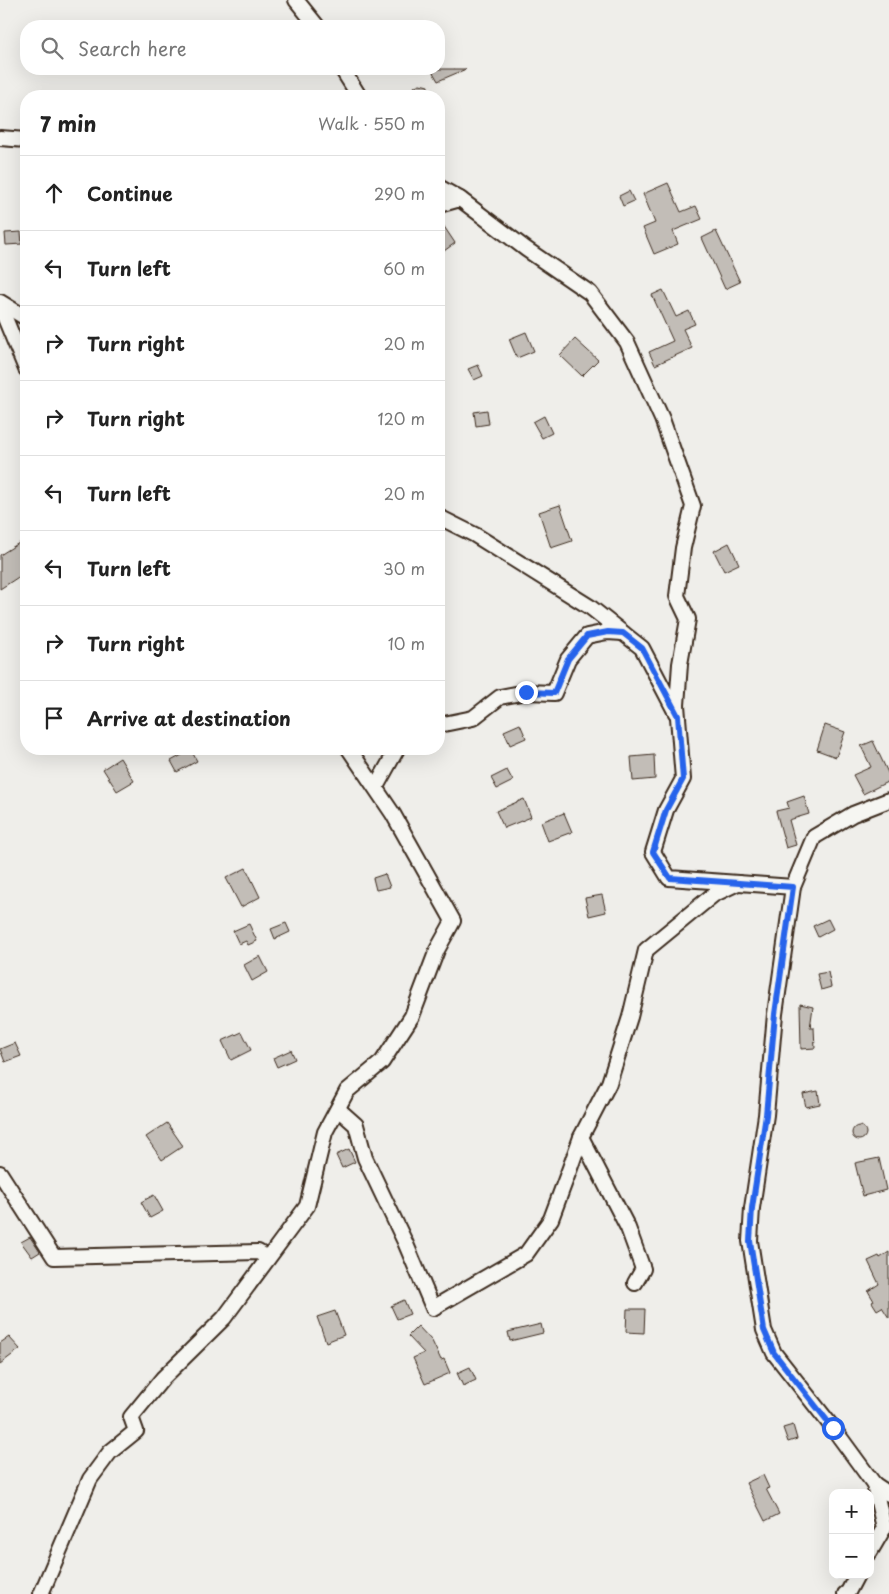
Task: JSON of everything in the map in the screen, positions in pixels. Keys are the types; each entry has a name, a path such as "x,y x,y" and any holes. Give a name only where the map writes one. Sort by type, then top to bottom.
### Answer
{"street":[{"path":"296,0 312,20"},
{"path":"346,75 355,90"},
{"path":"0,138 20,140"},
{"path":"445,190 460,199 526,249 590,293 627,342 662,419 693,506 683,548 677,596 688,620 680,664 677,705 683,779 666,810 653,852 670,878 793,887"},
{"path":"445,195 460,199"},
{"path":"445,203 460,199"},
{"path":"0,304 20,315"},
{"path":"0,304 20,353"},
{"path":"445,520 475,535 590,607 642,648 678,716"},
{"path":"445,724 473,718 500,697 526,692 554,693 568,659 587,636 608,632 623,633"},
{"path":"41,1594 90,1479 110,1452 136,1430 131,1417 163,1378 224,1318 308,1206 324,1132 347,1091 382,1062 412,1016 437,950 453,921 393,814 353,755"},
{"path":"376,788 393,755"},
{"path":"889,800 853,814 814,837 793,887 775,1014 766,1115 752,1208 750,1241 764,1330 774,1353 874,1484 889,1494"},
{"path":"338,1109 356,1125 365,1158 405,1242 433,1308 526,1254 551,1219 581,1137 609,1084 630,1017 646,950 713,895 738,883"},
{"path":"581,1137 628,1228 643,1269 634,1283"},
{"path":"0,1172 54,1257 258,1252 268,1258"},
{"path":"874,1484 884,1528 874,1545"},
{"path":"845,1594 855,1579"}],"building":[{"path":"445,69 466,69 438,81 434,75 445,75"},
{"path":"420,84 428,86 428,90 413,90 415,86"},
{"path":"668,183 681,212 696,206 702,219 673,231 678,244 654,254 643,228 655,223 643,194"},
{"path":"629,191 634,201 623,206 619,196"},
{"path":"445,228 455,243 445,250"},
{"path":"716,231 740,282 725,289 702,238"},
{"path":"20,232 20,244 6,245 5,233"},
{"path":"663,290 676,317 689,311 695,324 683,329 692,348 655,365 649,352 673,341 652,295"},
{"path":"526,332 534,351 517,358 509,339"},
{"path":"575,339 598,360 582,376 560,355"},
{"path":"478,365 483,376 474,380 468,369"},
{"path":"487,410 489,424 476,426 474,412"},
{"path":"544,416 552,433 542,438 533,422"},
{"path":"560,505 572,541 551,548 539,512"},
{"path":"19,543 20,545 20,576 0,589 0,555"},
{"path":"729,543 739,564 724,571 714,551"},
{"path":"520,724 526,738 510,745 504,731"},
{"path":"825,725 845,732 836,757 817,750"},
{"path":"873,741 889,775 889,781 863,794 853,775 871,767 861,746"},
{"path":"182,755 194,755 197,761 177,772 171,761"},
{"path":"654,755 655,779 633,781 631,757"},
{"path":"120,758 134,781 117,791 103,769"},
{"path":"507,770 513,781 497,789 491,778"},
{"path":"804,796 809,814 789,820 796,845 786,848 776,811 789,808 787,802"},
{"path":"524,799 531,817 504,828 496,811"},
{"path":"564,813 572,832 548,841 541,822"},
{"path":"246,868 260,897 241,907 226,878"},
{"path":"385,874 390,887 376,890 373,878"},
{"path":"602,895 606,912 589,916 585,898"},
{"path":"828,919 833,929 818,937 813,926"},
{"path":"286,923 290,932 275,939 271,929"},
{"path":"249,924 257,941 248,945 246,941 239,944 233,931"},
{"path":"260,956 268,972 252,981 244,965"},
{"path":"828,972 831,987 821,990 817,974"},
{"path":"800,1004 813,1007 810,1028 814,1028 815,1048 801,1049"},
{"path":"242,1032 251,1050 231,1060 222,1041"},
{"path":"15,1043 21,1056 5,1062 0,1049"},
{"path":"291,1050 295,1059 277,1067 273,1058"},
{"path":"818,1091 820,1104 806,1107 803,1094"},
{"path":"167,1123 183,1146 162,1160 146,1137"},
{"path":"859,1126 864,1128 866,1133 864,1138 859,1140 854,1138 852,1133 854,1128"},
{"path":"349,1149 355,1162 342,1168 336,1155"},
{"path":"879,1158 886,1190 863,1196 855,1163"},
{"path":"154,1195 163,1211 150,1218 141,1202"},
{"path":"30,1237 40,1252 32,1257 21,1242"},
{"path":"889,1252 889,1318 882,1307 877,1310 872,1302 874,1301 868,1291 879,1284 868,1261 879,1256 880,1258"},
{"path":"404,1300 410,1314 397,1319 391,1306"},
{"path":"627,1309 645,1309 644,1333 626,1332"},
{"path":"335,1311 344,1335 326,1342 317,1317"},
{"path":"541,1324 543,1333 510,1341 508,1332"},
{"path":"418,1326 432,1341 441,1360 444,1359 450,1373 425,1384 413,1358 424,1353 408,1336"},
{"path":"9,1337 20,1349 0,1364 0,1343"},
{"path":"470,1367 476,1380 463,1386 457,1373"},
{"path":"793,1425 797,1439 788,1442 783,1428"},
{"path":"763,1475 769,1488 766,1489 779,1514 765,1521 746,1483"}],"route":[{"path":"526,692 554,693 568,659 587,636 608,632 623,633 642,648 678,716 683,779 666,810 662,828 653,852 670,878 793,887 775,1014 766,1115 752,1208 750,1241 764,1330 774,1353 833,1428"}]}
